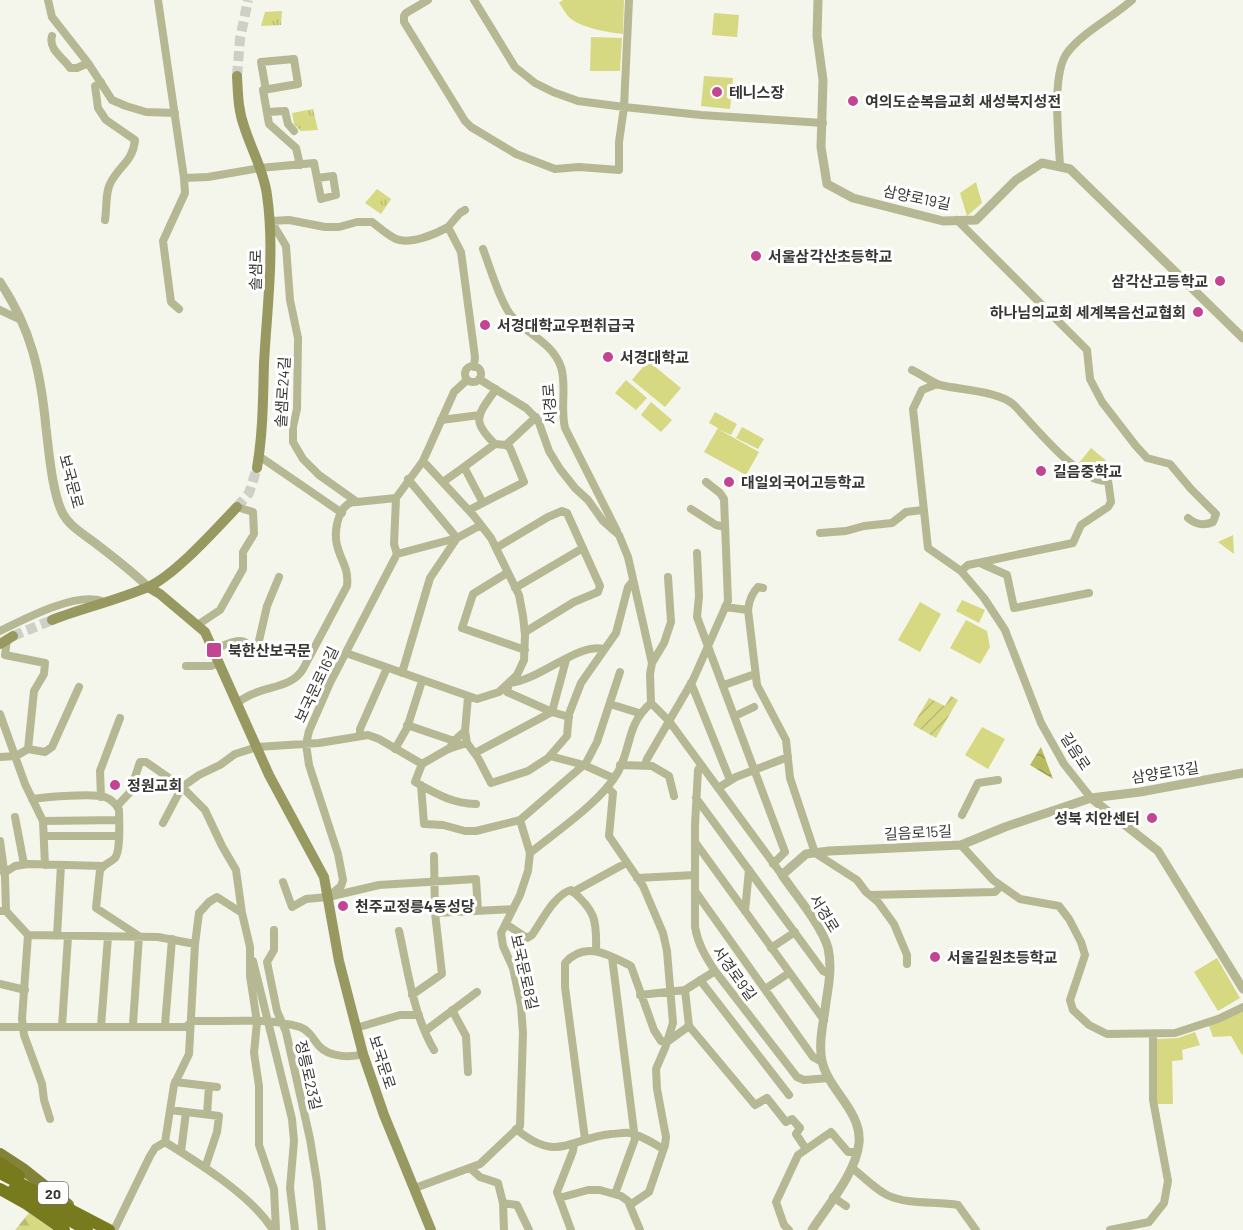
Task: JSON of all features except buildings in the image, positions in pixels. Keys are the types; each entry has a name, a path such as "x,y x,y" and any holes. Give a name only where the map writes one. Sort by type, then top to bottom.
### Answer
{"highway":[{"path":"2,1172 108,1230"},
{"path":"2,1172 87,1230"},
{"path":"2,1172 49,1196 95,1230"},
{"path":"0,1189 27,1204 64,1230"}],"main road":[{"name":"솔샘로","path":"237,76 243,124 267,191 271,221 271,274 264,364 263,418 256,468"},
{"path":"52,620 148,587 163,578 214,532 237,507"},
{"name":"보국문로","path":"148,587 199,624 205,632 269,775 324,877 339,961 363,1054 384,1115 431,1230"},
{"name":"20","path":"0,1154 23,1169 60,1199 108,1230"},
{"name":"20","path":"2,1172 27,1198 81,1230"}],"street":[{"path":"48,0 52,17 88,63 112,99 146,112 175,113"},
{"path":"158,0 184,178 185,193 163,241 171,302 179,309"},
{"path":"428,0 406,13 404,22 465,121 481,134 516,154 555,169 579,167 619,170 629,0"},
{"path":"474,0 515,67 536,83 578,101 701,115 823,123"},
{"name":"삼양로19길","path":"818,0 818,36 823,80 822,147 827,184 853,198 943,221 976,220 1016,180 1042,163 1060,167"},
{"path":"1132,0 1084,36 1067,53 1059,68 1057,86 1060,167 1070,169 1243,338"},
{"path":"52,36 50,42 53,48 70,68 77,68 88,63"},
{"path":"266,90 261,62 294,59 298,84 266,90 263,90 269,124 296,148 300,165"},
{"path":"101,82 95,86 98,108 106,120 135,140 130,158 112,180 108,189 105,220"},
{"path":"267,112 285,111 288,124 294,130"},
{"path":"184,178 314,163 317,178"},
{"path":"271,221 290,220 325,227 372,222 399,241 435,235 448,227 465,210"},
{"path":"957,220 1087,350 1090,379 1102,402 1136,446 1147,458 1170,464 1216,514 1213,522 1207,525 1194,523 1188,518"},
{"name":"솔샘로24길","path":"271,221 286,246 291,300 298,338 297,409 293,427 293,442 303,459 319,475 357,501"},
{"path":"448,227 461,252 475,357 474,367"},
{"name":"서경로","path":"483,249 509,313 545,343 561,368 562,418 565,428 620,535 628,557 652,663"},
{"name":"보국문로","path":"0,282 15,303 23,321 38,368 50,462 63,513 77,529 124,565 148,587"},
{"path":"0,310 23,321"},
{"path":"467,380 475,382 479,379 480,372 474,367"},
{"path":"467,380 466,370 474,367"},
{"path":"912,370 938,384 972,390 1012,403 1059,454 1093,478 1108,480 1111,502 1108,507 1081,525 1073,543 980,562 968,565 961,571"},
{"name":"서경로","path":"479,379 526,408 536,417 549,451 560,470 575,489 588,500 603,521 620,535"},
{"path":"467,380 454,392 423,461 396,498 394,544 397,555 457,538 481,525"},
{"name":"길음로","path":"938,384 922,390 913,409 928,548 961,571 984,598 1005,630 1041,723 1064,764 1091,798 1158,851 1243,989"},
{"path":"469,510 524,482 510,448 506,445 495,444 482,431 480,415 496,390"},
{"path":"441,420 480,415"},
{"path":"506,445 536,417"},
{"path":"443,482 495,444"},
{"path":"259,456 342,513"},
{"path":"346,652 477,699 499,692 517,675 524,660 524,616 515,588 496,548 469,510 423,461"},
{"path":"464,467 483,503"},
{"path":"408,479 457,538"},
{"path":"645,765 646,759 691,683 728,597 724,499 706,482"},
{"path":"238,702 254,693 298,677 326,629 347,586 348,575 334,532 348,504 357,501 396,498"},
{"path":"199,624 220,610 243,568 243,552 254,534 255,527 253,512 237,507"},
{"path":"691,509 716,525 725,527"},
{"path":"820,533 892,523 906,512 923,510"},
{"path":"496,548 562,511 567,513 600,586 598,592 574,602 525,632"},
{"path":"402,673 430,578 457,538"},
{"path":"515,588 583,548"},
{"path":"697,553 699,596 697,617 785,852 773,864"},
{"name":"보국문로16길","path":"328,897 341,886 343,880 338,854 309,765 306,744 309,731 346,652 397,555"},
{"path":"980,562 1007,575 1014,608 1089,593"},
{"path":"507,573 473,594 462,628 525,650"},
{"path":"214,650 239,640 250,648 258,645 267,606 279,577"},
{"name":"서경로","path":"668,577 671,622 664,643 652,663 651,703 669,722 812,917 827,946 831,964 821,1038 822,1062 829,1078 854,1118 860,1141 852,1168 812,1230"},
{"path":"468,697 465,731 467,743 491,783 528,771 550,756 567,736 569,717 581,683 616,633 628,587 633,581"},
{"path":"764,588 758,587 748,602 755,674 760,695 786,740 790,778 815,853 856,880 878,902 894,924 907,955 907,964"},
{"path":"28,749 34,691 44,674 45,663 5,655 5,638 53,608 82,598 96,598 104,602"},
{"path":"725,607 748,610"},
{"path":"509,683 522,682 589,648 604,649"},
{"path":"475,753 552,712 566,660"},
{"path":"186,666 211,666 220,663"},
{"path":"360,736 360,729 387,668"},
{"path":"422,785 423,824 476,831 520,820 584,765 597,742 620,672"},
{"path":"724,685 755,674"},
{"path":"395,749 407,725 422,681"},
{"path":"509,683 507,692 569,717"},
{"path":"691,683 730,780"},
{"path":"0,757 16,756 28,749 45,752 52,747 80,687"},
{"path":"520,820 530,853 607,787 620,765 639,713 651,703"},
{"path":"610,704 639,713"},
{"path":"735,716 754,707"},
{"path":"0,714 32,799 43,821 45,865"},
{"path":"101,797 99,771 120,718"},
{"path":"407,725 451,745 467,743"},
{"path":"465,731 451,745 422,764 415,782 458,803 476,804"},
{"path":"163,822 183,786 235,754 257,747 306,744 368,735 422,764"},
{"path":"550,756 584,765 613,778"},
{"path":"718,788 730,780 788,757"},
{"path":"117,806 135,787 135,777 140,762 146,762 183,786 206,810 236,870 242,913 289,1108 294,1142 290,1188 295,1230"},
{"path":"620,765 652,766 669,776 674,796"},
{"name":"서경로9길","path":"701,765 698,770 695,842 695,927 698,942 715,971 797,1077 804,1080 829,1078"},
{"name":"삼양로13길","path":"1091,798 1243,773"},
{"path":"962,815 978,783 998,780"},
{"path":"607,787 613,793 609,836 643,886 663,933 667,951 673,1023 656,1069 657,1089 666,1137 649,1192 630,1205"},
{"path":"32,799 60,796 105,797 117,806 118,850 115,858 103,866 98,878 96,908 139,936"},
{"path":"696,798 823,971 830,974"},
{"name":"길음로15길","path":"782,875 806,855 815,853 961,845 1005,827 1091,798"},
{"path":"15,817 24,864"},
{"path":"43,821 119,820"},
{"path":"45,836 118,836"},
{"path":"0,841 4,873 3,911 28,934 68,937 139,936 195,944"},
{"path":"695,842 824,1020"},
{"path":"961,845 1001,886 1020,899 1059,906 1069,919 1085,955 1070,1000 1073,1010 1089,1025 1107,1034 1175,1034 1218,1019 1243,1007"},
{"name":"보국문로8길","path":"516,1129 522,1121 521,1006 516,980 501,940 501,933 525,880 530,853"},
{"path":"412,995 442,974 435,914 434,856"},
{"path":"573,892 626,863"},
{"path":"4,873 15,866 24,864 103,866"},
{"path":"57,936 61,865"},
{"path":"745,910 749,870"},
{"path":"637,878 695,875"},
{"path":"283,882 292,907 306,899 328,897 379,885 476,879 478,911"},
{"path":"870,895 995,892 1001,886"},
{"path":"506,924 527,938 532,935 556,902 571,890 587,906 596,920 596,950"},
{"path":"695,891 813,1057 822,1062"},
{"path":"165,1142 175,1082 189,1054 199,913 217,897 242,913"},
{"path":"435,914 513,909"},
{"name":"정릉로23길","path":"274,930 274,950 267,962 277,1011 283,1023 310,1139 322,1230"},
{"path":"399,931 412,995 424,1031 434,1050"},
{"path":"771,948 795,932"},
{"path":"28,934 24,1035 42,1084 50,1119"},
{"path":"133,1024 139,936"},
{"path":"62,1026 68,937"},
{"path":"101,1026 108,937"},
{"path":"165,1025 172,939"},
{"path":"250,947 250,976 257,1022 254,1053 259,1086 260,1145 274,1188 274,1230"},
{"path":"585,1139 567,1007 565,963 570,957 584,951 596,950 631,966 640,995 661,1041 667,1042 688,1026"},
{"path":"612,957 634,1135 615,1194"},
{"path":"640,995 685,990 715,971"},
{"path":"765,989 789,973"},
{"path":"700,980 789,1095"},
{"path":"0,984 25,990"},
{"path":"685,990 688,1026 755,1105 767,1098 786,1122 792,1119 800,1128 796,1134 806,1149"},
{"path":"424,1031 477,992"},
{"path":"452,1011 466,1036 468,1072"},
{"path":"356,1029 400,1015 419,1015"},
{"path":"0,1027 186,1027 192,1021 283,1023 307,1030 326,1051 351,1058 363,1054"},
{"path":"1110,1230 1149,1222 1164,1203 1168,1181 1153,1100 1153,1035"},
{"path":"175,1082 213,1086 207,1114"},
{"path":"170,1110 219,1116 217,1132 205,1168"},
{"path":"181,1152 186,1112"},
{"path":"415,1188 480,1164 516,1129 540,1145 554,1149 585,1139 624,1133 634,1135 663,1149"},
{"path":"789,1230 784,1225 776,1202 798,1155 831,1132 848,1152 857,1152"},
{"path":"294,1142 310,1139"},
{"path":"165,1142 205,1168 248,1202 274,1230"},
{"path":"114,1230 150,1156 155,1148 165,1142"},
{"path":"571,1230 557,1188 574,1144"},
{"path":"470,1168 480,1177 498,1183 503,1203 504,1230"},
{"path":"852,1168 886,1195 908,1202 939,1202 958,1205 974,1229"},
{"path":"559,1198 588,1190 615,1194 628,1201 640,1230"},
{"path":"833,1197 846,1206"},
{"path":"503,1203 517,1205 528,1230"}],"green space":[{"path":"563,0 624,0 623,34 596,30 577,22 569,17 559,3"},
{"path":"282,11 281,25 261,26 265,12"},
{"path":"714,13 739,15 737,37 712,35"},
{"path":"591,37 622,38 620,71 590,71"},
{"name":"테니스장","path":"704,76 733,78 730,109 701,106"},
{"path":"313,109 318,130 301,131 294,124 292,113"},
{"path":"976,182 982,203 967,216 960,193"},
{"path":"377,189 391,199 381,214 365,203"},
{"path":"648,361 681,388 665,407 632,380"},
{"path":"626,380 647,398 636,410 615,393"},
{"path":"651,402 672,420 661,432 641,415"},
{"path":"715,412 737,424 731,435 718,429 759,452 746,475 704,452 718,428 709,423"},
{"path":"742,427 764,439 758,449 736,438"},
{"path":"1091,448 1115,468 1103,482 1079,463"},
{"path":"1233,535 1234,554 1218,542"},
{"path":"962,600 985,610 979,623 956,611"},
{"path":"920,602 941,614 920,652 898,640"},
{"path":"966,620 987,631 990,647 980,664 950,648"},
{"path":"951,696 958,700 936,738 913,725 929,698 945,706"},
{"path":"982,727 1005,739 988,769 965,755"},
{"path":"1217,958 1240,998 1218,1011 1194,972"},
{"path":"1243,1011 1242,1055 1231,1036 1213,1037 1209,1026"},
{"path":"1195,1032 1200,1045 1182,1050 1183,1060 1172,1061 1173,1104 1157,1104 1157,1039 1178,1038"},
{"path":"29,1213 53,1230 15,1230"}],"water":[{"path":"1041,747 1053,779 1030,765"}],"tunnel":[{"path":"237,76 240,39 248,0"},
{"path":"237,507 249,493 257,468"},
{"path":"13,636 52,620"}],"place":[{"name":"테니스장","path":"717,92"},
{"name":"여의도순복음교회 새성북지성전","path":"853,101"},
{"name":"서울삼각산초등학교","path":"756,256"},
{"name":"삼각산고등학교","path":"1220,281"},
{"name":"하나님의교회 세계복음선교협회","path":"1198,312"},
{"name":"서경대학교우편취급국","path":"485,325"},
{"name":"서경대학교","path":"608,357"},
{"name":"길음중학교","path":"1041,471"},
{"name":"대일외국어고등학교","path":"729,482"},
{"name":"북한산보국문","path":"214,650"},
{"name":"정원교회","path":"115,785"},
{"name":"성북 치안센터","path":"1152,818"},
{"name":"천주교정릉4동성당","path":"343,906"},
{"name":"서울길원초등학교","path":"935,957"}]}
